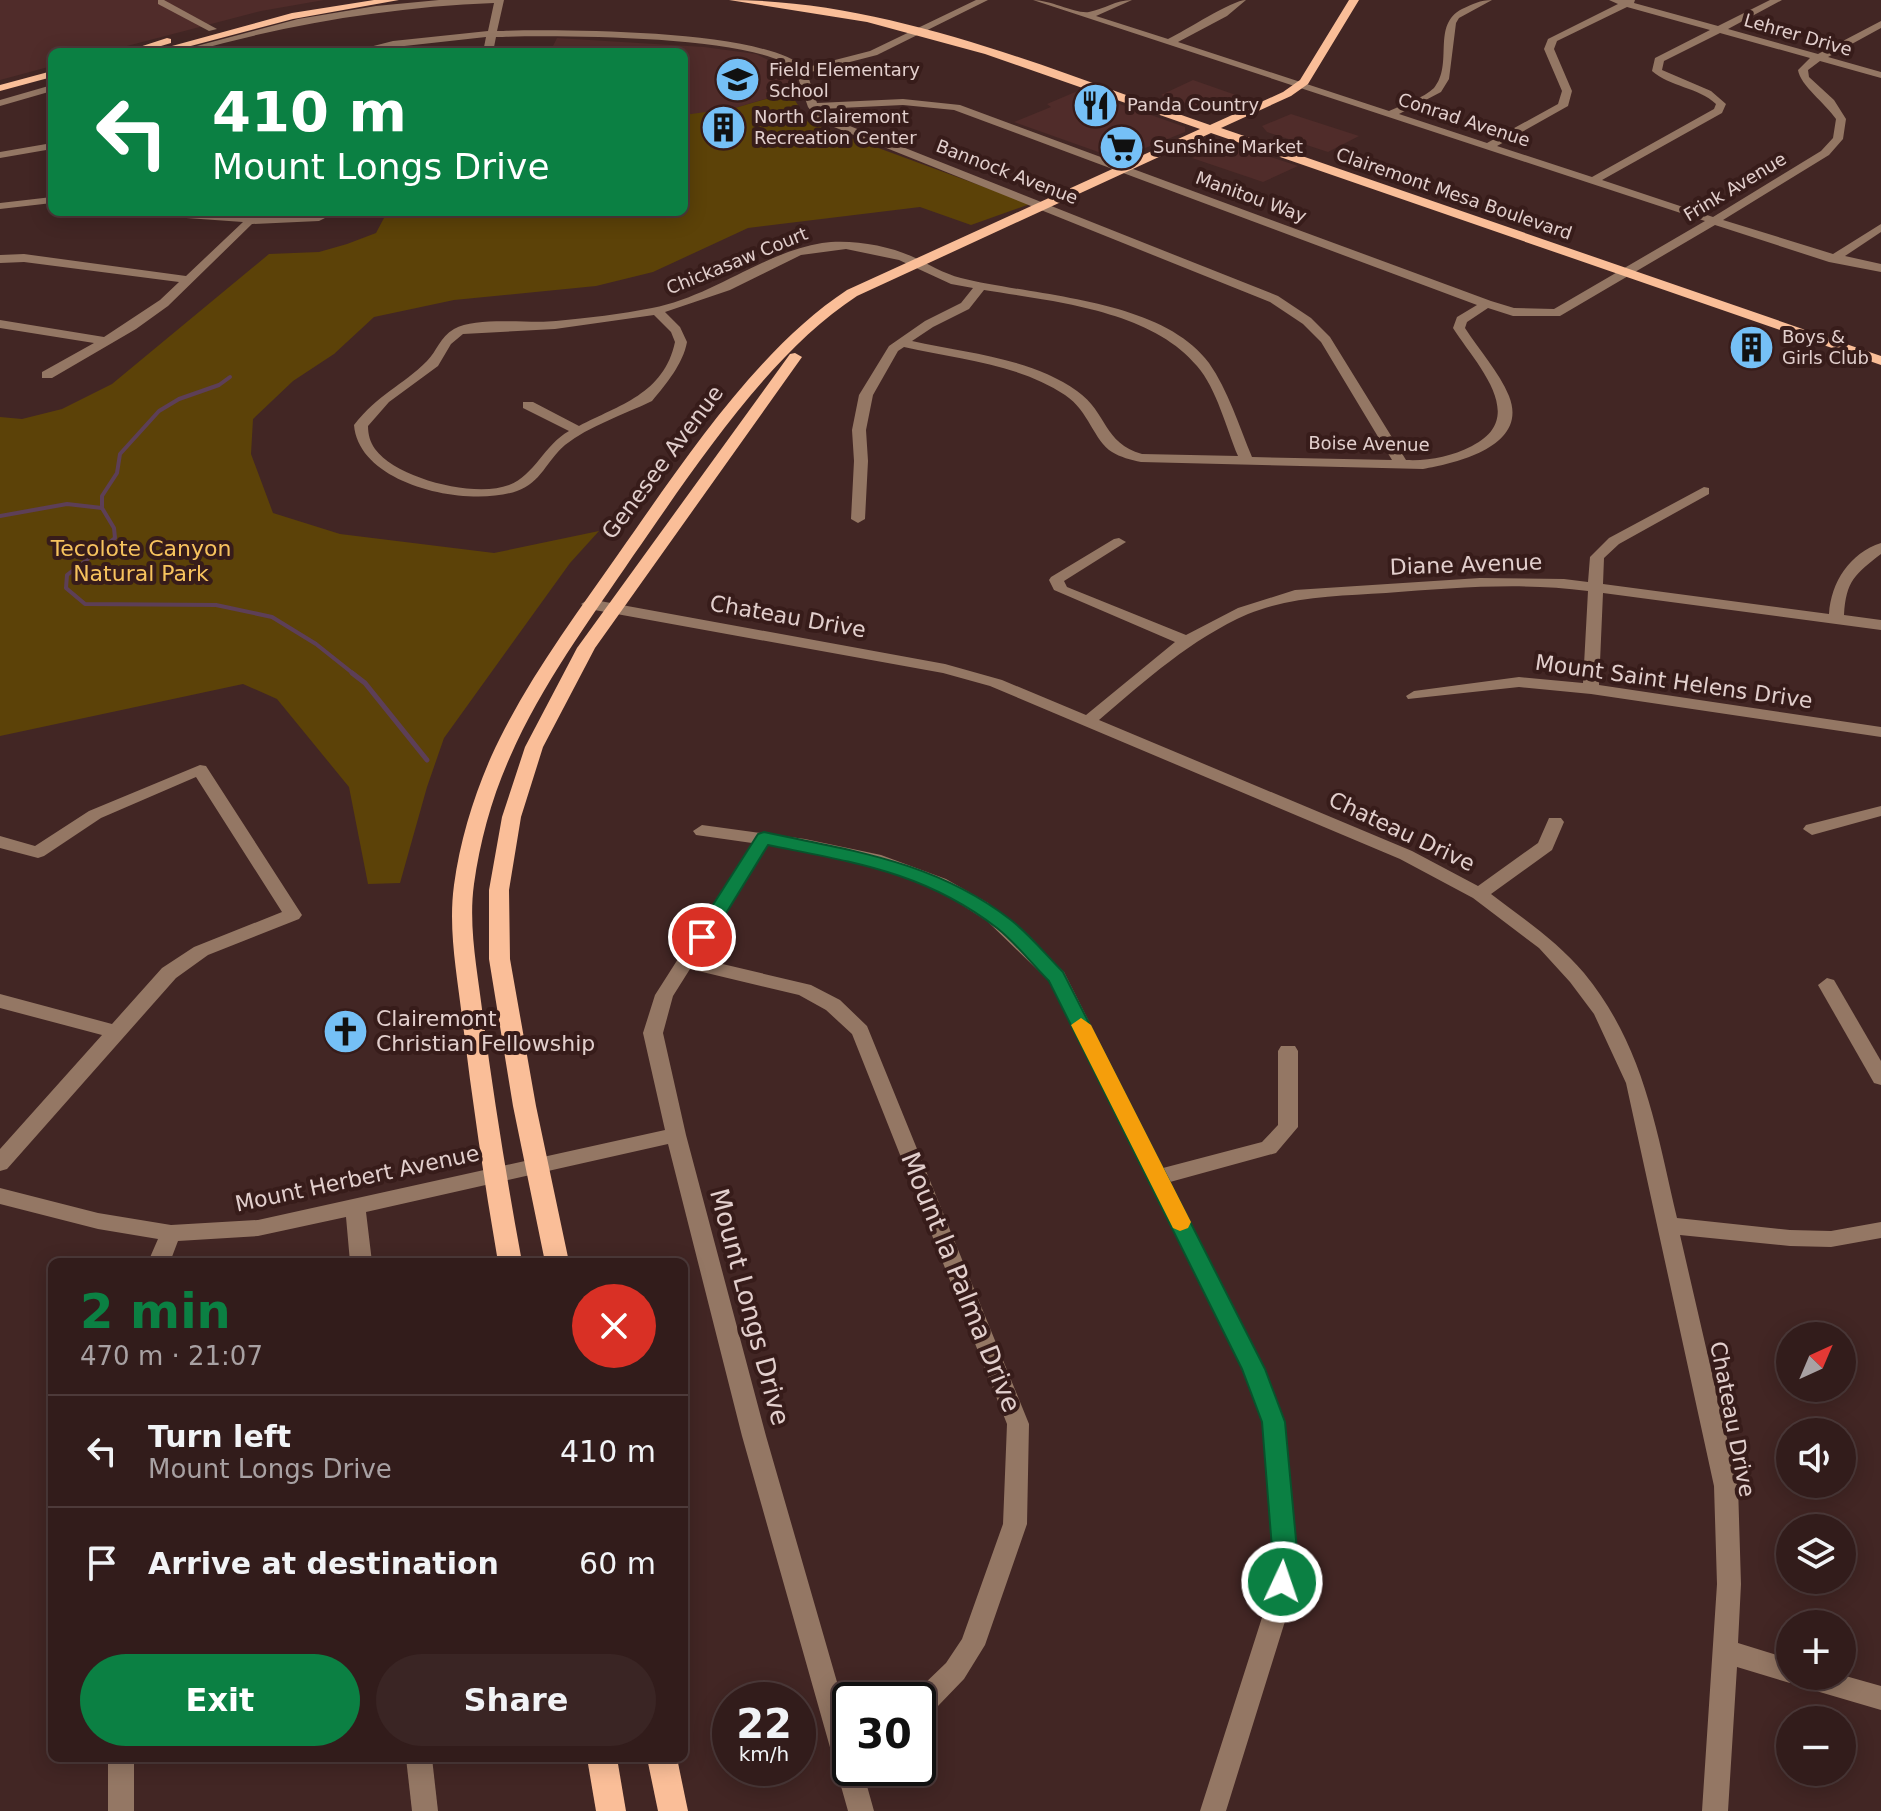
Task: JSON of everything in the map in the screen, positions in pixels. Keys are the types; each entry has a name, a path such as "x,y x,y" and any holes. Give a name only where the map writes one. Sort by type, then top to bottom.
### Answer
{"main road":[{"path":"143,48 286,10 350,0"},
{"path":"170,48 292,16 394,0"},
{"name":"Clairemont Mesa Boulevard","path":"734,0 829,12 920,31 1213,129 1227,128"},
{"name":"Clairemont Mesa Boulevard","path":"800,0 932,25 1018,51 1227,128 1634,269 1881,349"},
{"path":"1300,86 1354,0"},
{"path":"1327,70 1367,0"},
{"path":"197,41 212,29"},
{"path":"0,88 48,75"},
{"path":"0,95 48,83"},
{"name":"Genesee Avenue","path":"509,1258 494,1174 463,943 464,885 492,774 513,728 589,604 655,511 802,329 836,302 1136,174 1227,128 1300,86"},
{"name":"Genesee Avenue","path":"1227,128 1241,128 1317,86"},
{"name":"Clairemont Mesa Boulevard","path":"1241,128 1881,361"},
{"name":"Genesee Avenue","path":"1051,208 1123,169 1213,129"},
{"name":"Genesee Avenue","path":"556,1258 535,1166 501,966 498,928 500,877 523,771 538,734 587,647 666,530 815,333 857,302 923,265"},
{"path":"603,1762 611,1811"},
{"path":"663,1762 673,1811"}],"street":[{"path":"193,48 353,11 438,2 499,0 489,48"},
{"path":"802,71 838,67 860,59 983,0"},
{"name":"Conrad Avenue","path":"1038,0 1300,86 1317,86 1390,115 1833,259 1881,268"},
{"path":"1087,16 1127,0"},
{"path":"1169,43 1195,32 1241,0"},
{"path":"1390,115 1436,92 1444,79 1451,23 1456,16 1487,0"},
{"name":"Lehrer Drive","path":"1614,0 1881,75"},
{"path":"1593,181 1718,111 1721,104 1716,97 1657,71 1659,60 1777,0"},
{"path":"161,2 212,29"},
{"path":"1488,147 1563,106 1567,91 1549,49 1553,39 1629,2"},
{"path":"1820,57 1878,28"},
{"path":"375,48 415,40 491,36 599,35 700,42 770,53 796,65 802,71 814,106"},
{"name":"Frink Avenue","path":"1487,304 1513,312 1556,313 1825,153 1838,139 1841,119 1830,102 1804,78 1803,70 1820,57"},
{"path":"0,103 48,89"},
{"name":"Manitou Way","path":"814,106 925,101 956,107 1487,304"},
{"name":"Bannock Avenue","path":"814,106 816,115 823,119 1251,287 1307,321 1326,340 1402,466"},
{"path":"0,155 48,147"},
{"path":"0,206 48,200"},
{"path":"230,216 319,218"},
{"path":"47,375 107,341 164,303 252,217"},
{"path":"1833,259 1881,227"},
{"name":"Chickasaw Court","path":"580,432 554,447 528,480 512,488 487,493 419,484 376,461 361,441 361,425 384,399 419,375 459,331 483,327 555,325 657,311 692,302 797,253 821,247 871,248 923,265 955,281 1078,302 1139,320 1168,335 1202,363 1214,383 1246,459"},
{"path":"0,259 24,258 188,280"},
{"path":"858,519 859,430 866,395 893,349 929,324 965,306 981,286"},
{"name":"Boise Avenue","path":"902,343 1025,370 1043,378 1085,404 1096,418 1108,446 1120,453 1141,458 1402,466 1451,459 1483,446 1497,435 1507,417 1503,400 1459,328 1461,320 1487,304"},
{"path":"528,405 580,432 647,398 678,353 681,342 678,334 657,311"},
{"path":"0,324 107,341"},
{"path":"1591,689 1597,557 1614,541 1704,491"},
{"path":"1119,542 1056,580 1061,590 1187,641"},
{"path":"1836,619 1837,592 1843,576 1881,547"},
{"name":"Diane Avenue","path":"1089,721 1164,656 1187,641 1243,611 1295,595 1480,582 1564,583 1881,625"},
{"name":"Chateau Drive","path":"589,604 945,669 996,683 1406,855 1479,894 1545,944 1577,977 1602,1011 1636,1083 1726,1486 1729,1584 1715,1811"},
{"name":"Mount Saint Helens Drive","path":"1414,696 1519,682 1591,689 1881,732"},
{"path":"0,842 38,852 93,813 200,770 293,915 201,951 169,973 0,1163"},
{"path":"1812,829 1881,811"},
{"path":"1479,894 1546,846 1555,822"},
{"path":"702,831 764,838 877,862 923,876 968,898 1007,926 1057,977 1254,1369 1273,1422 1285,1561 1279,1602 1213,1811"},
{"name":"Mount Longs Drive","path":"764,838 664,995 653,1033 676,1135 754,1436 832,1690"},
{"name":"Mount la Palma Drive","path":"687,962 804,990 833,1005 860,1031 1018,1424 1015,1524 972,1645 955,1671 936,1690"},
{"path":"1827,985 1881,1078"},
{"path":"0,1001 116,1032"},
{"path":"1158,1177 1269,1148 1288,1127 1288,1051"},
{"name":"Mount Herbert Avenue","path":"0,1196 98,1221 171,1233 258,1228 676,1135"},
{"path":"355,1207 361,1258"},
{"path":"1668,1225 1790,1238 1831,1239 1881,1230"},
{"path":"161,1258 171,1233"},
{"path":"1724,1651 1776,1667"},
{"path":"1854,1690 1881,1698"},
{"path":"121,1762 121,1811"},
{"path":"419,1762 425,1811"},
{"name":"Mount Longs Drive","path":"856,1786 861,1811"}],"shaded area":[{"path":"0,0 324,0 261,11 119,48 48,48 48,67 0,80"},
{"name":"Field Elementary School","path":"557,38 704,47 756,54 791,71 795,90 735,108 688,116 688,48 552,48"},
{"path":"1193,80 1253,101 1227,112 1216,113 1161,95"},
{"path":"1080,90 1185,127 1185,132 1118,159 1014,122 1051,107 1047,104"},
{"path":"1291,114 1359,136 1328,152 1267,132 1262,126"},
{"path":"1222,145 1234,145 1298,166 1263,182 1192,158"}],"green space":[{"name":"Tecolote Canyon Natural Park","path":"790,92 808,122 1030,204 971,225 920,207 748,228 653,272 596,286 454,300 374,317 334,354 293,381 253,419 251,454 273,513 340,534 494,553 599,531 570,563 444,738 400,883 368,884 349,787 277,699 243,684 0,736 0,417 22,419 62,409 112,384 269,254 319,252 347,244 376,233 383,216 688,216 688,114 735,108"}],"waterway":[{"path":"102,508 102,496 117,473 120,454 159,411 179,399 219,385 230,377"},
{"path":"0,516 67,504 102,508"},
{"path":"102,508 114,528 115,538 67,575 66,588 85,604 216,605 272,617 316,644 355,675"},
{"path":"352,673 365,683 427,760"}],"slow traffic":[{"path":"1081,1025 1180,1222"}],"place":[{"name":"Field Elementary School","path":"738,80"},
{"name":"Panda Country","path":"1096,105"},
{"name":"North Clairemont Recreation Center","path":"723,127"},
{"name":"Sunshine Market","path":"1122,147"},
{"name":"Boys & Girls Club","path":"1751,347"},
{"name":"Clairemont Christian Fellowship","path":"345,1031"}],"route":[{"path":"702,937 764,838 877,862 923,876 968,898 1007,926 1057,977 1254,1369 1273,1422 1285,1561 1282,1582"}]}
